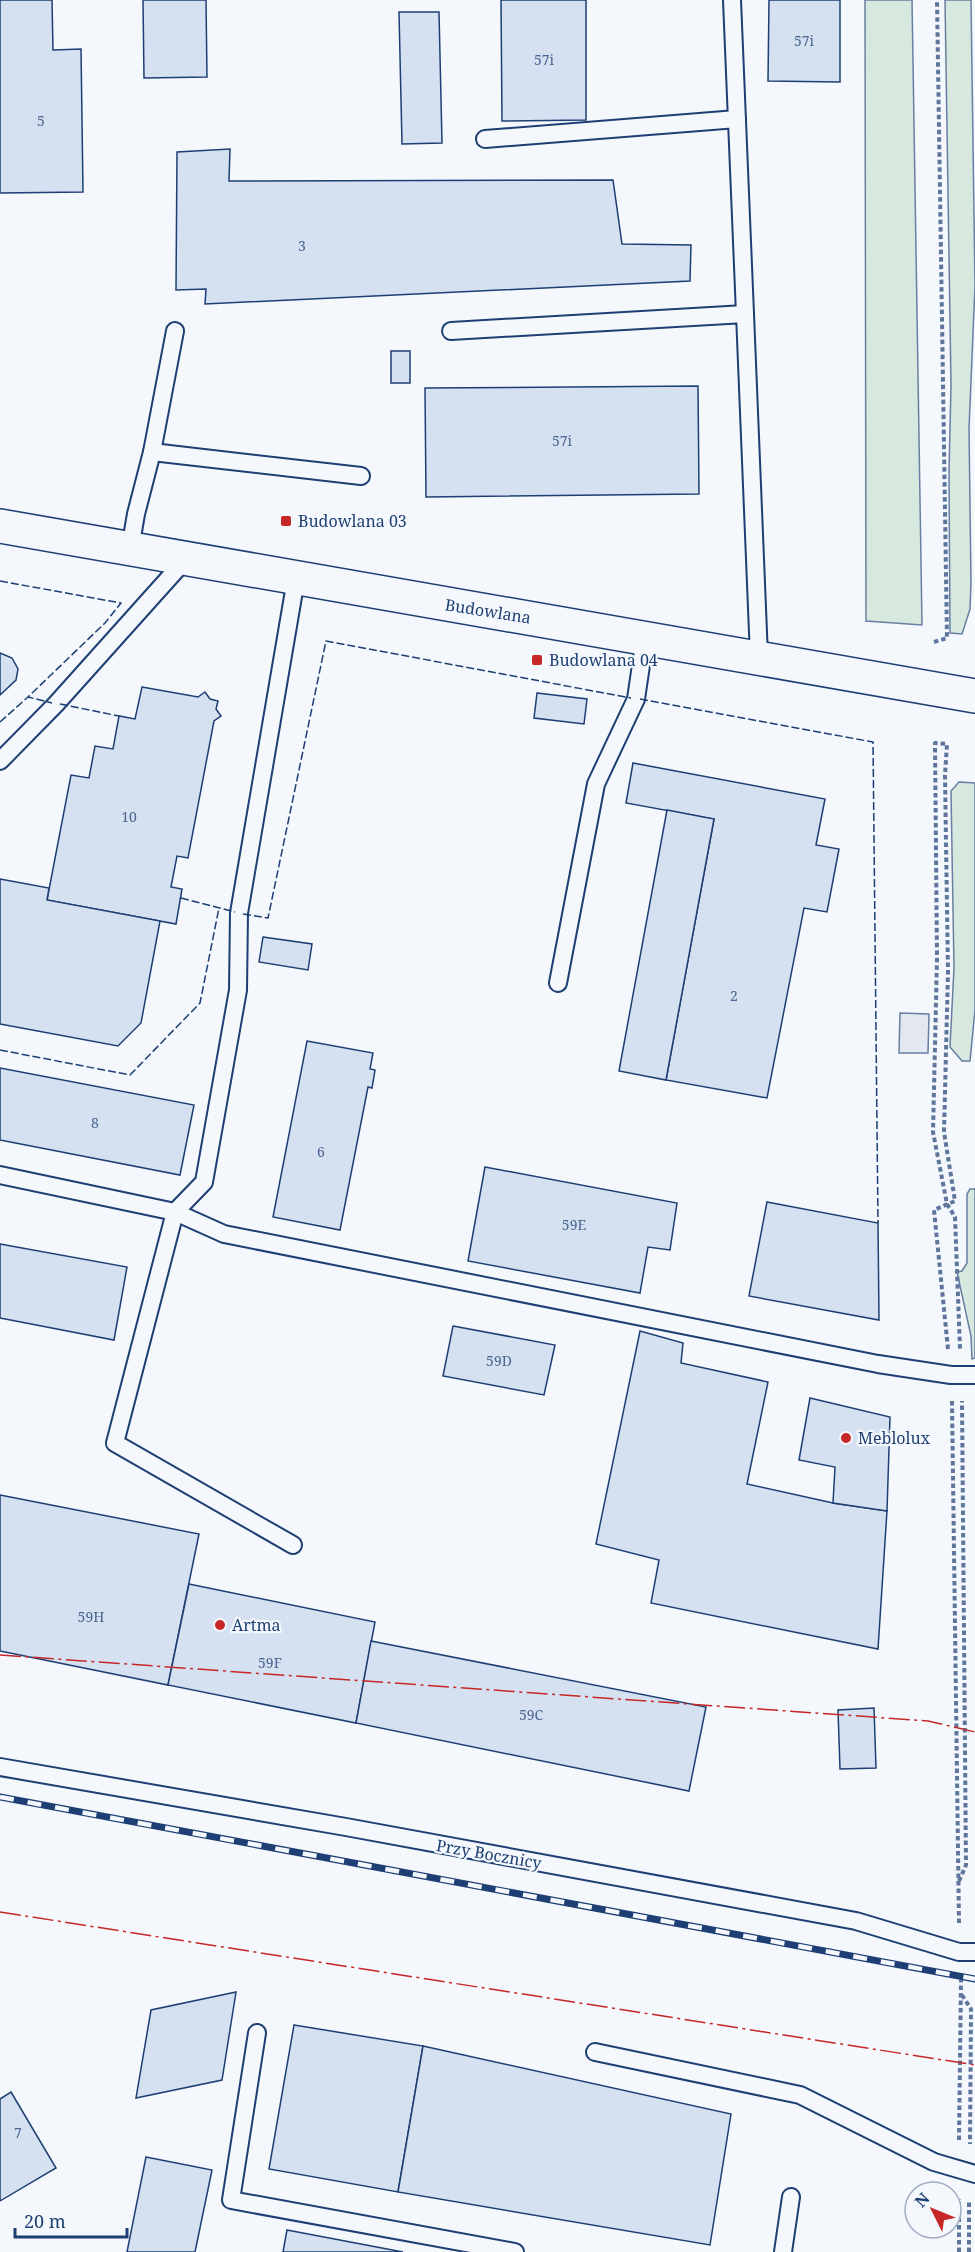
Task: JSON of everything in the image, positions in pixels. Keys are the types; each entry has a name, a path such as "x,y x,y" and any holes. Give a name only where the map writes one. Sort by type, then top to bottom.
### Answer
{"street":[{"name":"Budowlana","path":"0,526 975,696"}],"lane":[{"path":"732,0 759,657"},
{"path":"484,139 737,119"},
{"path":"451,331 745,314"},
{"path":"130,549 136,514 152,452 175,331"},
{"path":"152,452 361,476"},
{"path":"0,760 56,704 186,560"},
{"path":"293,1545 115,1443 175,1212 204,1182 238,990 239,913 296,579"},
{"path":"558,983 596,784 636,699 645,638"},
{"path":"0,1175 175,1212 224,1234 878,1364 963,1375"},
{"name":"Przy Bocznicy","path":"0,1767 346,1827 856,1921 959,1952 975,1953"},
{"path":"257,2033 231,2200 515,2252"},
{"path":"595,2052 800,2095 934,2162 968,2172"},
{"path":"783,2252 791,2197"}],"path":[{"path":"934,642 947,638 937,0"},
{"path":"946,1204 933,1132 937,958 933,755 935,743 947,744 945,775 948,972 944,1132 956,1201 946,1204 934,1210 963,1375 959,1881 966,1865 963,1375 955,1217 946,1204"},
{"path":"959,2252 968,2172 971,2009 962,1995 968,2172 969,2252"}],"shaded area":[{"path":"865,0 912,0 922,625 866,621"},
{"path":"945,0 971,0 975,286 969,429 971,583 970,609 962,634 950,633 951,385"},
{"path":"959,782 975,783 975,1010 970,1061 962,1061 950,1047 954,968 951,791"},
{"path":"900,1013 929,1014 928,1053 899,1053"},
{"path":"970,1189 975,1189 975,1358 972,1359 971,1336 957,1272 962,1271 967,1263 967,1194"}],"building":[{"path":"0,0 52,0 53,50 81,49 83,192 0,193"},
{"path":"143,0 206,0 207,77 144,78"},
{"path":"501,0 586,0 586,120 502,121"},
{"path":"769,0 840,0 840,82 768,81"},
{"path":"399,12 439,12 442,143 402,144"},
{"path":"230,149 229,181 613,180 622,244 691,245 690,281 205,304 206,289 176,290 177,152"},
{"path":"391,351 410,351 410,383 391,383"},
{"path":"698,386 699,494 426,497 425,388"},
{"path":"0,653 12,658 18,669 16,680 0,695"},
{"path":"142,687 198,697 205,692 210,699 218,701 216,709 221,716 214,721 188,858 177,856 171,887 182,889 176,924 47,900 71,775 89,778 95,746 113,749 119,716 135,719"},
{"path":"537,693 587,699 584,724 534,718"},
{"path":"633,763 825,799 816,845 839,849 827,912 804,908 767,1098 666,1080 714,819 626,803"},
{"path":"667,810 714,819 666,1080 619,1071"},
{"path":"0,879 49,888 47,900 160,921 141,1023 118,1046 0,1024"},
{"path":"263,937 312,944 308,970 259,962"},
{"path":"307,1041 373,1053 370,1069 375,1070 372,1088 368,1087 340,1230 273,1217"},
{"path":"0,1068 194,1105 180,1175 0,1140"},
{"path":"485,1167 677,1203 670,1250 648,1247 640,1293 468,1261"},
{"path":"767,1202 878,1223 879,1320 749,1296"},
{"path":"0,1244 127,1267 114,1340 0,1318"},
{"path":"453,1326 555,1345 544,1395 443,1376"},
{"path":"640,1331 683,1343 681,1363 768,1382 747,1484 833,1503 887,1511 878,1649 651,1603 659,1560 596,1544"},
{"name":"Meblolux","path":"810,1398 890,1417 887,1511 833,1503 835,1467 799,1460"},
{"path":"0,1495 199,1534 168,1685 0,1651"},
{"path":"189,1584 375,1622 356,1723 168,1685"},
{"path":"371,1641 706,1707 689,1791 356,1723"},
{"path":"874,1708 876,1768 840,1769 838,1710"},
{"path":"236,1992 222,2080 136,2098 151,2010"},
{"path":"294,2025 423,2046 398,2192 269,2169"},
{"path":"423,2046 731,2114 710,2245 398,2192"},
{"path":"11,2092 56,2168 0,2201 0,2099"},
{"path":"146,2157 212,2170 195,2252 127,2252"},
{"path":"287,2230 403,2252 283,2252"}],"railway":[{"path":"0,1797 975,1979"}],"fence":[{"path":"0,581 121,603 105,623 28,697 52,703"},
{"path":"243,914 268,918 326,641 631,698"},
{"path":"0,722 28,697"},
{"path":"640,699 873,742 878,1223"},
{"path":"60,704 119,716"},
{"path":"181,898 235,912"},
{"path":"0,1050 130,1075 200,1003 219,908"}],"power":[{"path":"0,1655 928,1721 975,1732"},
{"path":"0,1912 975,2065"}],"place":[{"name":"Budowlana 03","path":"286,521"},
{"name":"Budowlana 04","path":"537,660"},
{"name":"Meblolux","path":"846,1438"},
{"name":"Artma","path":"220,1625"}]}
